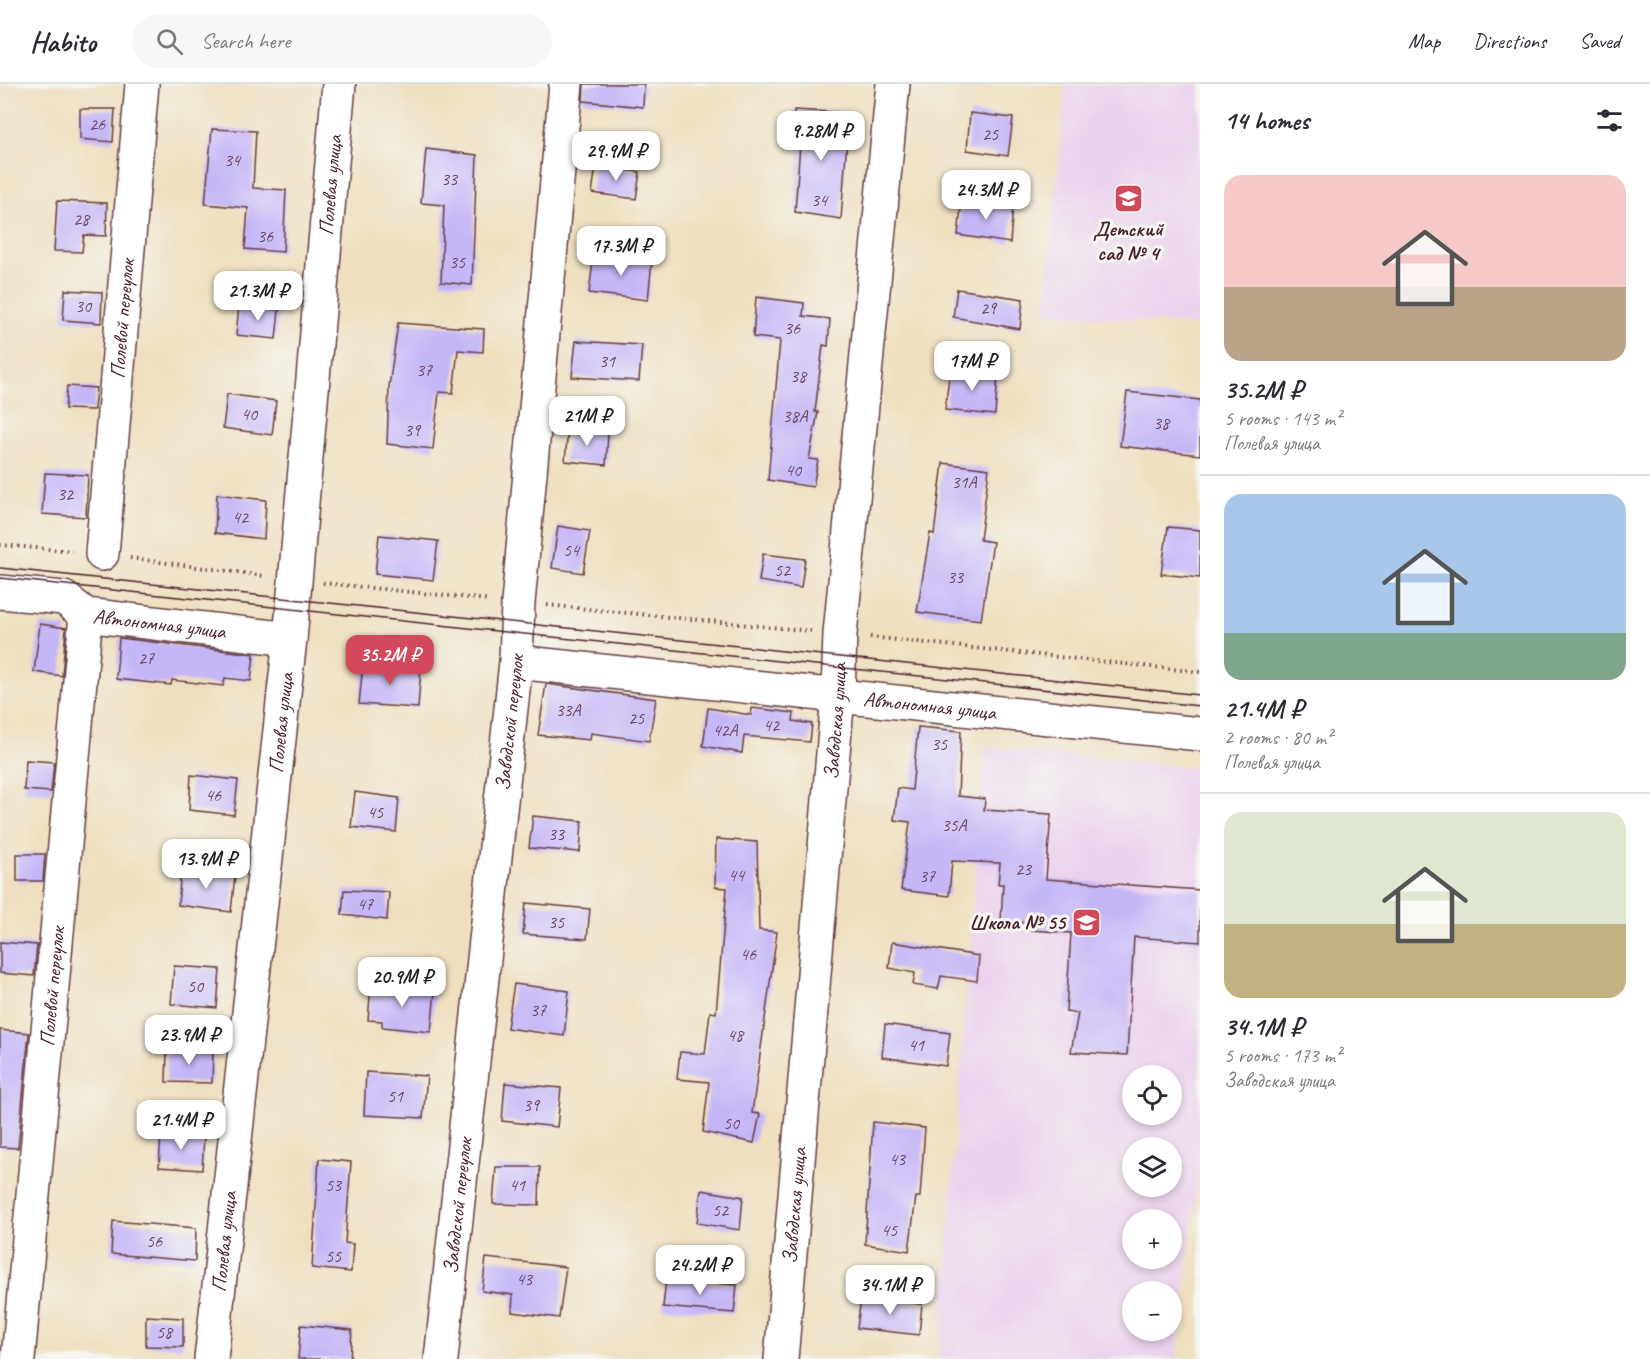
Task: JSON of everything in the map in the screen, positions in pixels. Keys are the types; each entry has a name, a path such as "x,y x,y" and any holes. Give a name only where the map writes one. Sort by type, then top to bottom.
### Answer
{"street":[{"name":"Полевой переулок","path":"102,554 142,84"},
{"name":"Полевая улица","path":"211,1359 290,639 339,84"},
{"name":"Заводской переулок","path":"441,1359 516,662 518,603 566,84"},
{"name":"Заводская улица","path":"781,1359 838,695 840,634 893,84"},
{"name":"Автономная улица","path":"0,591 64,598 86,615 290,639"},
{"name":"Полевой переулок","path":"18,1359 86,615"},
{"name":"Автономная улица","path":"516,662 1200,734"}],"path":[{"path":"0,545 102,554 295,580 1200,672"}],"shaded area":[{"name":"Детский сад № 4","path":"1066,84 1200,84 1200,326 1045,312"},
{"name":"Школа № 55","path":"985,747 1200,769 1200,1158 1182,1315 1182,1281 1122,1281 1122,1341 1179,1341 1177,1359 939,1359"}],"building":[{"path":"584,84 644,84 643,107 583,101"},
{"path":"80,109 115,109 113,142 80,139"},
{"path":"794,110 849,113 841,219 795,212 800,144 792,144"},
{"path":"970,113 1013,118 1008,156 967,150"},
{"path":"212,129 256,131 253,188 286,190 283,252 245,249 248,208 205,204"},
{"path":"426,149 477,155 472,285 441,282 444,205 421,203"},
{"path":"596,166 640,172 636,199 592,193"},
{"path":"962,200 1013,206 1010,243 958,235"},
{"path":"57,201 107,203 106,236 84,235 82,252 54,251"},
{"path":"594,254 652,261 648,300 589,293"},
{"path":"957,289 1023,299 1020,329 953,317"},
{"path":"65,290 102,292 101,323 63,320"},
{"path":"756,297 804,303 803,316 830,319 828,346 823,345 815,412 818,412 809,459 818,460 813,487 768,480 780,340 753,337"},
{"path":"239,306 279,310 276,339 236,335"},
{"path":"398,323 484,329 483,352 458,350 453,393 439,392 433,449 387,444 389,387"},
{"path":"576,341 642,345 639,381 572,377"},
{"path":"950,369 998,374 995,415 945,410"},
{"path":"67,386 96,388 94,410 65,409"},
{"path":"1127,392 1200,400 1200,455 1120,446"},
{"path":"227,394 276,401 272,435 223,428"},
{"path":"568,429 608,434 606,465 565,461"},
{"path":"943,463 989,469 980,540 993,542 981,620 917,612 930,533 934,534"},
{"path":"45,473 88,475 86,517 42,514"},
{"path":"217,494 266,500 264,539 215,533"},
{"path":"558,526 590,531 583,573 552,568"},
{"path":"1168,527 1200,530 1200,578 1161,574"},
{"path":"379,535 438,541 433,580 375,574"},
{"path":"763,554 805,559 801,588 759,581"},
{"path":"40,624 66,628 62,676 34,672"},
{"path":"119,638 254,654 251,681 225,678 223,686 172,680 171,685 116,679"},
{"path":"363,664 421,668 418,708 359,704"},
{"path":"546,684 656,699 649,741 591,733 590,740 538,735"},
{"path":"708,708 751,715 752,708 794,713 793,721 812,724 810,742 744,736 742,753 703,746"},
{"path":"918,727 961,731 958,796 985,799 984,810 1051,814 1046,879 1200,890 1200,942 1134,937 1127,1055 1071,1052 1078,1013 1066,1011 1071,933 1031,930 1031,923 1001,921 1003,884 998,884 1000,863 952,861 949,896 901,890 910,822 894,820 898,788 912,790"},
{"path":"26,760 54,762 51,792 24,790"},
{"path":"191,775 238,780 234,815 189,810"},
{"path":"355,792 399,798 396,832 351,827"},
{"path":"533,816 582,821 580,852 529,848"},
{"path":"716,839 757,842 759,930 777,932 752,1113 760,1114 754,1143 703,1132 709,1082 677,1079 680,1052 705,1054 710,1012 716,1013 727,888 715,887"},
{"path":"17,854 45,854 43,881 17,881"},
{"path":"181,868 235,875 231,912 178,905"},
{"path":"344,890 389,892 387,920 342,915"},
{"path":"526,903 590,909 587,939 523,934"},
{"path":"0,942 37,945 34,976 0,973"},
{"path":"892,942 979,956 977,981 941,976 938,989 913,985 915,973 889,968"},
{"path":"174,966 220,969 217,1008 171,1004"},
{"path":"514,984 569,991 564,1036 507,1028"},
{"path":"371,985 435,991 431,1032 382,1027 382,1021 368,1020"},
{"path":"885,1024 950,1033 946,1066 882,1057"},
{"path":"0,1030 29,1033 18,1148 0,1147"},
{"path":"167,1049 213,1051 212,1083 166,1082"},
{"path":"366,1072 427,1076 423,1118 364,1115"},
{"path":"505,1083 561,1088 557,1127 502,1121"},
{"path":"873,1122 925,1128 920,1197 916,1197 909,1251 865,1244"},
{"path":"161,1132 204,1137 202,1170 159,1167"},
{"path":"319,1159 351,1162 345,1243 353,1244 351,1272 312,1268"},
{"path":"496,1167 540,1167 539,1205 493,1204"},
{"path":"701,1190 743,1197 740,1230 697,1223"},
{"path":"113,1221 196,1228 195,1261 111,1254"},
{"path":"486,1258 566,1267 559,1318 512,1312 513,1295 482,1291"},
{"path":"666,1279 737,1285 734,1313 663,1307"},
{"path":"861,1298 922,1304 919,1335 857,1328"},
{"path":"146,1316 183,1318 183,1347 146,1346"},
{"path":"301,1325 352,1330 350,1359 298,1359"}],"tram line":[{"path":"0,568 1200,695"},
{"path":"0,578 1200,706"}],"place":[{"name":"Детский сад № 4","path":"1128,198"},
{"name":"Школа № 55","path":"1086,922"}]}
